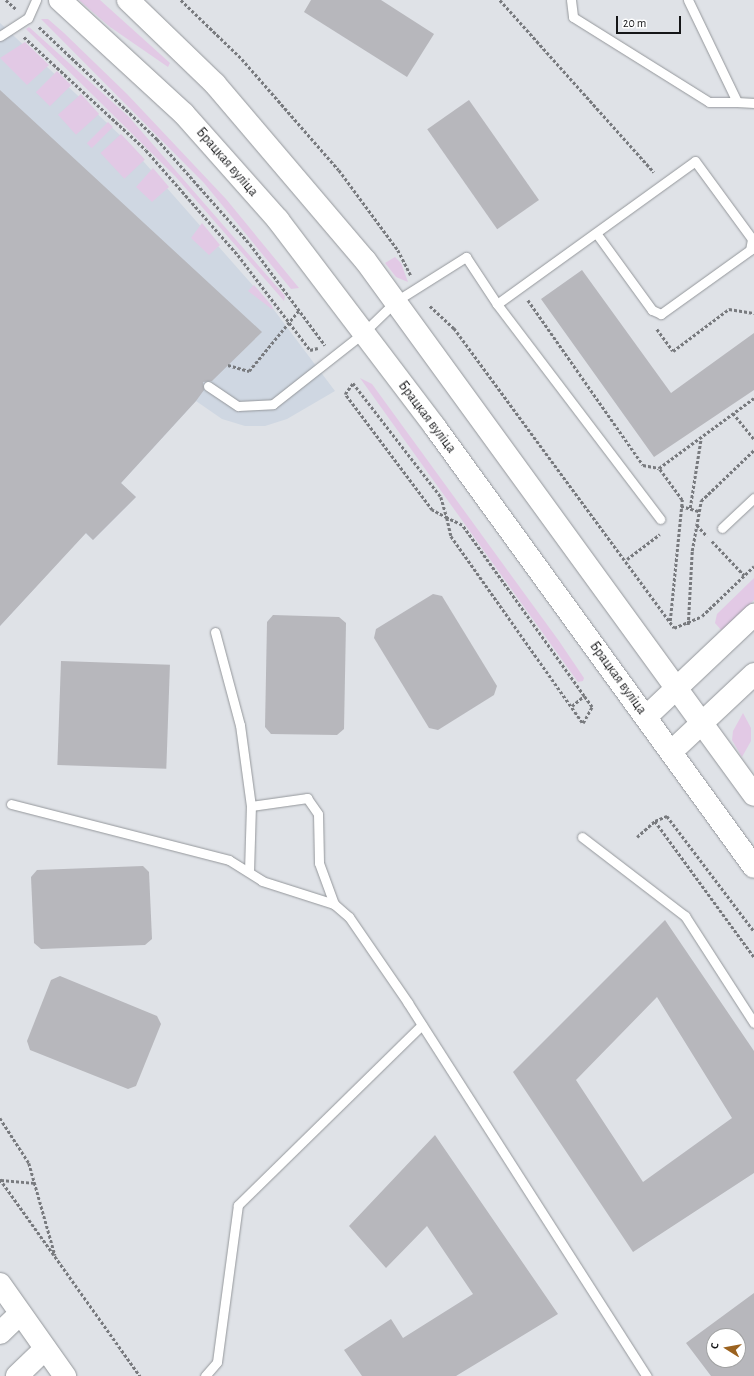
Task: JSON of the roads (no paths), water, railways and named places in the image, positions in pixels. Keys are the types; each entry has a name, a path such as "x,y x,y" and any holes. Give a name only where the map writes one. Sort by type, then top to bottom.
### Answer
{"street":[{"name":"Брацкая вуліца","path":"60,0 184,114 278,220 362,334 440,433 672,752 701,799 754,867"},
{"path":"128,0 220,90 311,193 396,301 704,723 754,795"},
{"path":"646,717 754,615"},
{"path":"672,752 754,674"},
{"path":"0,1284 65,1376"},
{"path":"0,1333 20,1314"},
{"path":"16,1376 45,1349"}],"lane":[{"path":"0,36 28,18 36,0"},
{"path":"571,0 574,17 709,102 754,103"},
{"path":"688,0 737,102"},
{"path":"497,304 695,161 752,239 750,250 661,314 652,310 596,233"},
{"path":"208,386 238,406 274,404 362,334 396,301 466,257 497,304 660,519"},
{"path":"722,528 754,498"},
{"path":"215,632 240,725 252,806 250,872"},
{"path":"252,806 308,798 318,814 319,863 334,904"},
{"path":"11,804 229,860 262,881 334,904 349,917 422,1025 647,1376"},
{"path":"582,837 685,916 754,1023"},
{"path":"205,1376 217,1362 238,1205 422,1025"}]}
